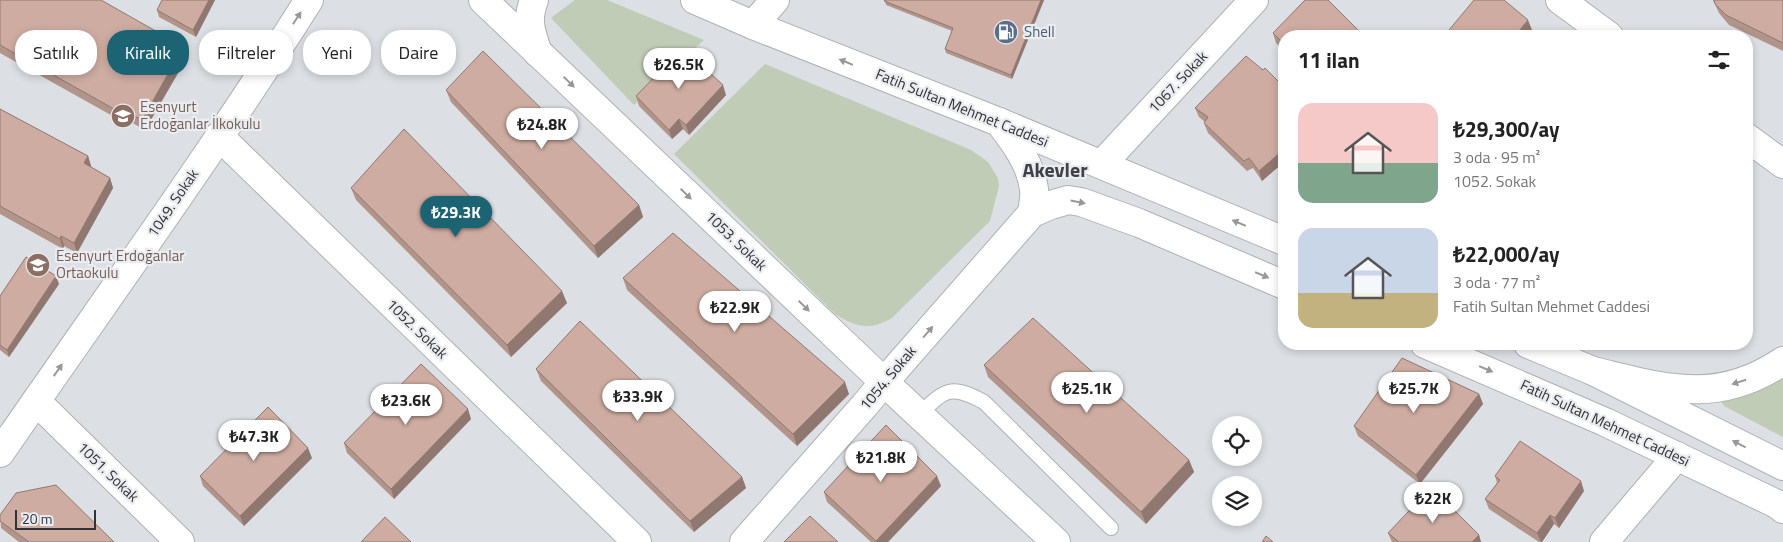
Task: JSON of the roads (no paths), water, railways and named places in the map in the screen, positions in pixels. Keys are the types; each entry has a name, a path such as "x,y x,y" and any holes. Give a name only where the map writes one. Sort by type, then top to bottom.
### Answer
{"main road":[{"name":"1049. Sokak","path":"0,453 219,136 309,0"},
{"name":"1053. Sokak","path":"483,0 884,382 1056,542"},
{"path":"534,0 530,10 529,25 538,53"},
{"name":"Fatih Sultan Mehmet Caddesi","path":"695,0 753,25 1102,164 1278,238"},
{"path":"753,25 775,0"},
{"name":"1067. Sokak","path":"1102,164 1254,0"},
{"path":"1560,0 1601,30"},
{"path":"999,122 1013,140 1028,167 1035,190 1032,213"},
{"name":"1052. Sokak","path":"219,136 637,542"},
{"path":"1753,142 1783,164"},
{"path":"1032,213 1050,204 1068,200 1082,202 1278,282"},
{"name":"1054. Sokak","path":"744,542 1032,213"},
{"name":"Fatih Sultan Mehmet Caddesi","path":"1438,350 1552,397 1781,507"},
{"path":"1542,350 1593,371 1783,466"},
{"path":"1593,371 1668,388 1701,390 1726,386 1744,380 1771,369 1783,361"},
{"name":"1051. Sokak","path":"36,401 180,542"},
{"path":"1604,542 1678,456"}],"lane":[{"path":"919,415 935,399 955,390 965,392 984,402 1111,528"}],"place":[{"name":"Shell","path":"1006,32"},
{"name":"Esenyurt Erdoğanlar İlkokulu","path":"123,116"},
{"name":"Esenyurt Erdoğanlar Ortaokulu","path":"38,265"}],"district":[{"name":"Akevler","path":"1055,170"}]}
